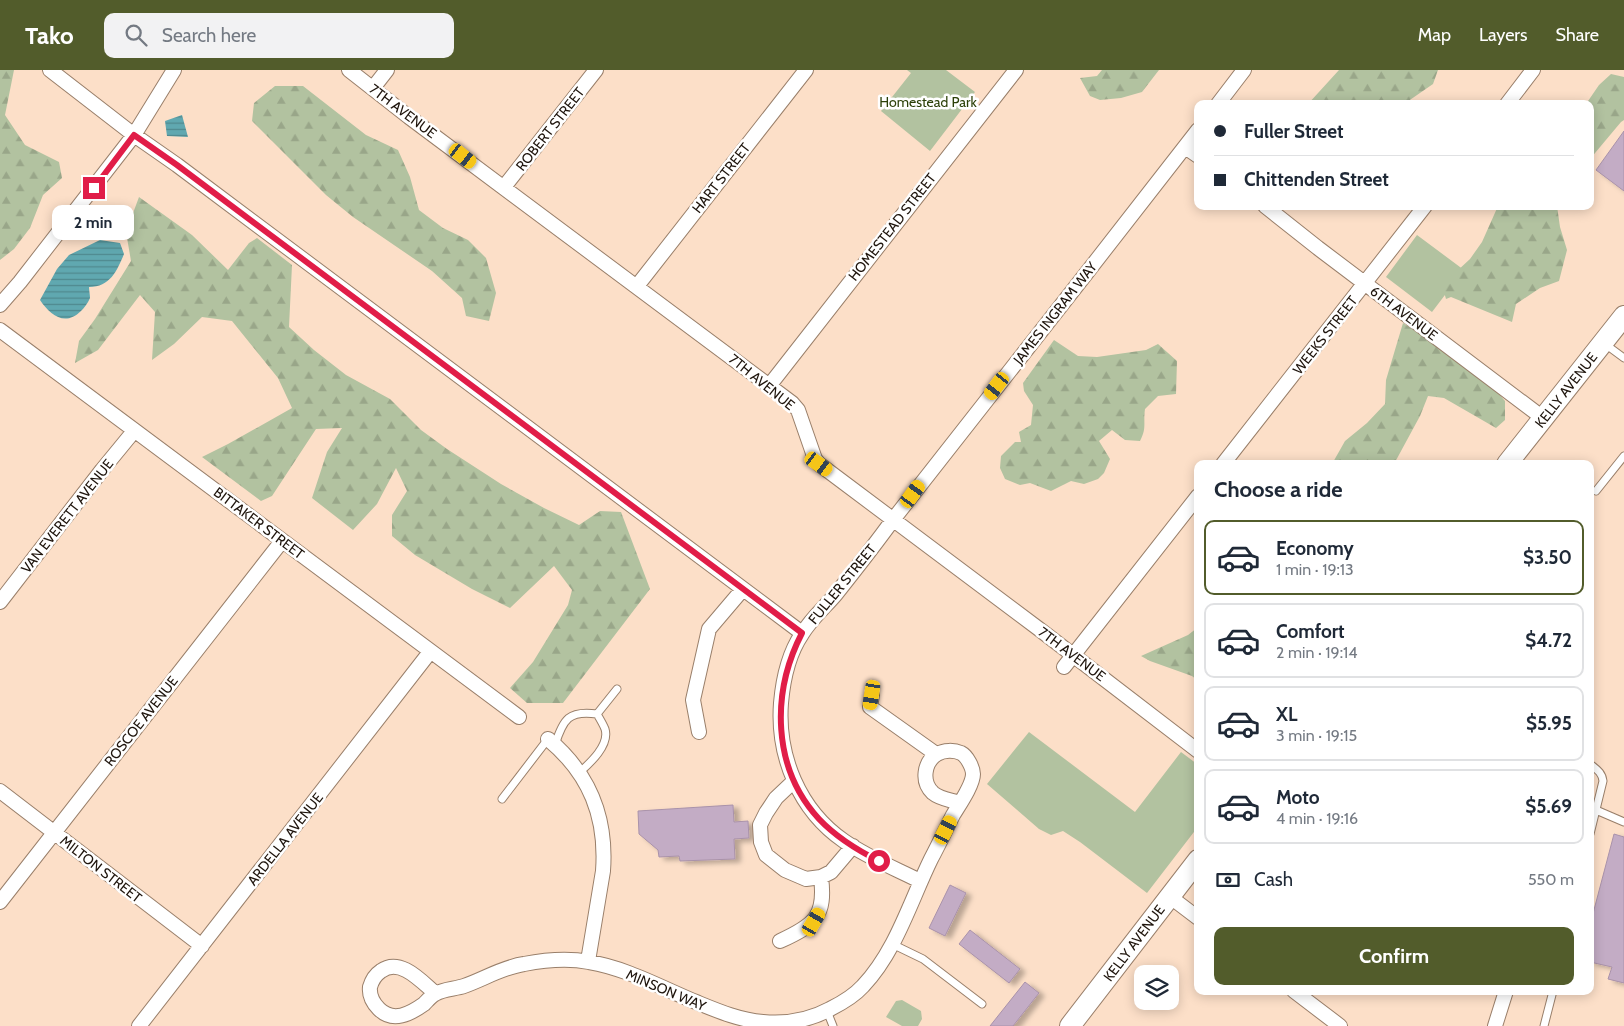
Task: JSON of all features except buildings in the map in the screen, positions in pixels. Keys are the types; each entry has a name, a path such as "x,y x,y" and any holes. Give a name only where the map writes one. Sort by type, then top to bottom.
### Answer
{"main road":[{"name":"KELLY AVENUE","path":"1510,460 1624,316"},
{"name":"KELLY AVENUE","path":"1070,1026 1194,865"}],"street":[{"path":"50,70 134,135 185,170 802,633"},
{"path":"0,305 134,135 174,70"},
{"name":"7TH AVENUE","path":"349,70 792,403 798,410 815,459 819,464 1194,748"},
{"path":"373,88 387,70"},
{"name":"ROBERT STREET","path":"504,187 596,70"},
{"name":"HART STREET","path":"637,286 806,70"},
{"name":"HOMESTEAD STREET","path":"770,386 1016,70"},
{"path":"1221,100 1244,70"},
{"path":"1510,100 1533,70"},
{"name":"JAMES INGRAM WAY","path":"894,520 922,481 1194,135"},
{"path":"1185,147 1194,153"},
{"name":"6TH AVENUE","path":"1270,210 1542,418"},
{"name":"WEEKS STREET","path":"1226,460 1423,210"},
{"name":"BITTAKER STREET","path":"0,330 519,717"},
{"name":"VAN EVERETT AVENUE","path":"0,602 134,431"},
{"path":"1064,667 1194,501"},
{"name":"FULLER STREET","path":"894,520 835,595 802,633 788,665 781,700 780,719 785,758 794,781 804,800 820,821 842,839 865,854 920,880"},
{"name":"ROSCOE AVENUE","path":"0,902 282,541"},
{"path":"699,732 693,700 709,629 743,589"},
{"name":"ARDELLA AVENUE","path":"139,1026 430,652"},
{"path":"872,695 870,707 936,754 928,763 925,773 927,785 933,793 942,798 960,802"},
{"path":"552,742 566,754 580,772 596,805 603,832 604,858 588,962"},
{"name":"MINSON WAY","path":"436,993 407,970 392,966 384,968 377,973 373,979 370,994 372,1001 381,1011 388,1016 397,1016 412,1011 436,993 464,986 511,967 554,960 588,962 614,968 738,1018 776,1023 811,1017 827,1011 862,987 876,970 892,944 920,880 966,793 973,775 967,758 961,753 946,750 936,754"},
{"path":"794,781 776,798 760,825 761,842 766,855 784,870 806,879 831,872 853,846"},
{"name":"MILTON STREET","path":"0,791 202,946"},
{"path":"780,941 814,922 821,909 823,894 821,876"},
{"path":"1169,896 1194,915"},
{"path":"1299,995 1340,1026"},
{"path":"1495,1026 1505,995"}],"lane":[{"path":"1603,342 1624,358"},
{"path":"1596,491 1624,456"},
{"path":"598,714 617,689"},
{"path":"502,799 552,742 570,717 583,712 598,714"},
{"path":"580,772 593,760 602,746 606,731 598,714"},
{"path":"1594,767 1602,776 1594,818"},
{"path":"1596,810 1624,822"},
{"path":"892,944 923,959 982,1004"},
{"path":"1544,1026 1552,995"},
{"path":"827,1011 833,1026"}],"green space":[{"path":"0,70 14,70 5,115 25,145 59,162 62,178 43,195 30,228 14,249 0,260"},
{"name":"Homestead Park","path":"907,70 946,70 975,92 930,151 881,111 911,73"},
{"path":"1102,70 1159,70 1142,92 1121,98 1100,100 1090,96 1080,78 1097,76"},
{"path":"1339,70 1438,70 1433,84 1410,100 1312,100"},
{"path":"1611,74 1624,77 1624,120 1594,154 1594,100 1589,100 1599,85"},
{"path":"275,86 303,86 366,135 398,150 410,177 419,210 443,228 468,240 486,258 496,293 489,321 466,316 462,298 432,271 353,217 326,195 252,121 254,103"},
{"path":"139,197 192,235 228,270 249,243 257,238 292,265 289,327 346,375 390,399 421,430 447,449 501,484 579,525 600,511 621,512 650,589 563,703 527,703 510,688 533,662 568,605 572,590 554,566 510,608 472,589 415,555 392,536 392,515 407,491 396,468 377,504 353,530 312,498 327,452 342,428 316,429 272,496 261,501 202,457 292,408 278,378 232,321 202,317 174,344 152,360 155,312 140,295 98,350 75,363 79,341 131,261 126,232"},
{"path":"1496,210 1558,210 1560,227 1567,250 1559,281 1540,288 1516,304 1512,322 1451,297 1446,299 1442,285 1470,259 1482,242"},
{"path":"1417,235 1464,270 1432,312 1386,277"},
{"path":"1403,323 1439,346 1499,394 1505,401 1505,420 1496,428 1444,398 1428,396 1420,416 1396,460 1334,460 1345,441 1367,423 1385,404 1386,380"},
{"path":"1054,340 1078,356 1097,357 1146,350 1158,344 1177,361 1176,394 1158,396 1145,409 1144,429 1140,441 1125,440 1112,430 1099,441 1110,459 1104,473 1098,479 1084,484 1071,481 1051,491 1030,483 1020,485 1005,479 1000,468 1001,456 1015,442 1021,442 1019,432 1031,425 1033,405 1024,391 1023,383"},
{"path":"1194,630 1194,678 1141,656 1188,635"},
{"path":"1029,732 1135,812 1181,752 1194,762 1194,832 1147,893 1063,831 1051,835 1039,829 987,784"},
{"path":"902,1000 921,1011 922,1019 918,1026 902,1026 886,1017 896,1001"}],"water":[{"path":"182,115 188,137 167,136 165,121"},
{"path":"100,240 120,243 124,254 119,266 107,281 89,287 90,298 82,310 75,316 64,319 58,317 48,310 40,300 57,269 69,255"}],"route":[{"path":"94,188 134,135 440,361 802,633 788,665 781,700 780,719 785,758 800,793 820,821 842,839 879,861"}]}
